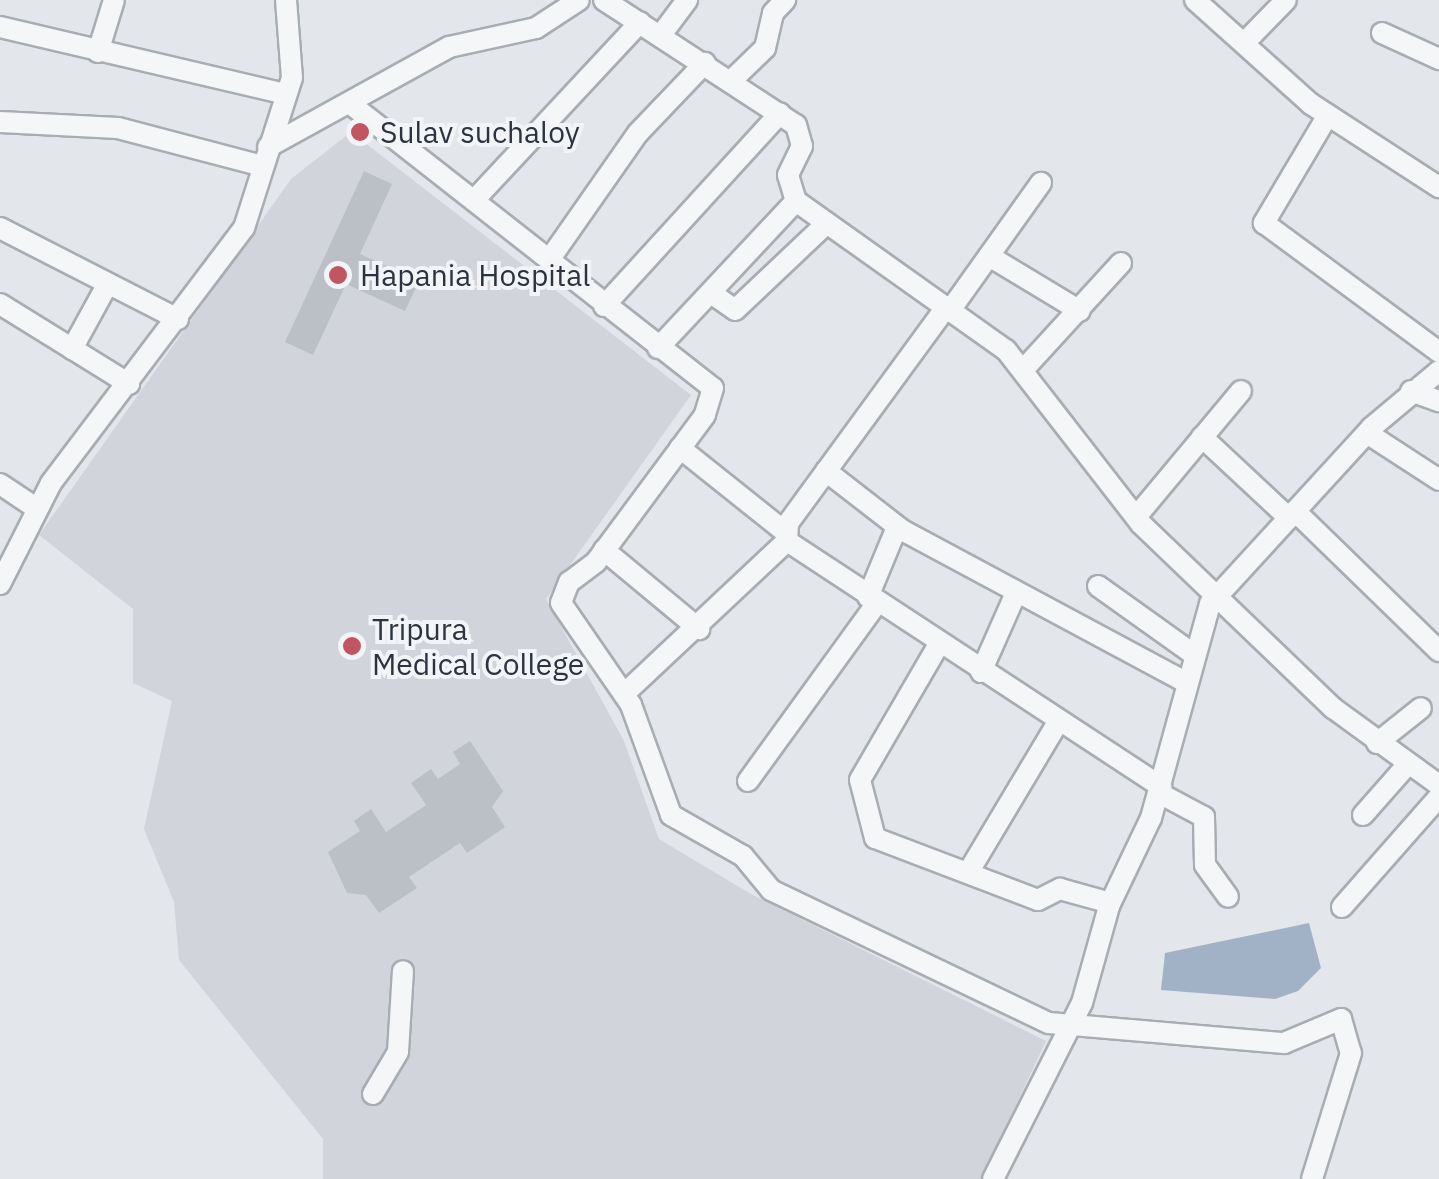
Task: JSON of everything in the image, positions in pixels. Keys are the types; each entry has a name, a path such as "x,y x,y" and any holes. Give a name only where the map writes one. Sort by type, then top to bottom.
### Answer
{"street":[{"path":"98,52 114,0"},
{"path":"0,584 36,508 244,228 294,62 286,0"},
{"path":"0,122 118,128 266,156 448,47 536,28 579,0"},
{"path":"604,0 780,113 803,135 788,175 796,201 825,225 949,307 1023,370 1136,517 1376,742 1439,785"},
{"path":"661,35 687,0"},
{"path":"732,80 765,48 785,0"},
{"path":"1246,41 1286,0"},
{"path":"1202,2 1328,115 1439,187"},
{"path":"477,197 640,22"},
{"path":"0,27 286,94"},
{"path":"1382,33 1439,59"},
{"path":"549,260 638,133 704,62"},
{"path":"353,106 477,197 604,306 713,388 712,403 604,550 569,582 562,603 624,694 672,815 743,856 770,890 973,992 1070,1027 1284,1043 1341,1019 1351,1053 1312,1179"},
{"path":"604,306 780,113"},
{"path":"1328,115 1264,222 1439,352"},
{"path":"624,694 699,630 786,536 826,471 1041,183"},
{"path":"658,348 796,201"},
{"path":"711,293 735,310 825,225"},
{"path":"0,228 178,319"},
{"path":"990,256 1080,311"},
{"path":"1023,370 1121,263"},
{"path":"72,349 107,285"},
{"path":"0,304 130,384"},
{"path":"993,1179 1070,1027 1110,903 1160,790 1192,653 1219,592 1367,433 1410,391 1439,370"},
{"path":"1136,517 1241,390"},
{"path":"1410,391 1439,401"},
{"path":"1367,433 1439,480"},
{"path":"1202,437 1439,651"},
{"path":"680,448 786,536 872,600 1204,817 1205,866 1228,897"},
{"path":"826,471 897,527 1185,682"},
{"path":"0,484 36,508"},
{"path":"748,782 872,600 897,527"},
{"path":"604,550 699,630"},
{"path":"1098,586 1192,653"},
{"path":"981,672 1016,593"},
{"path":"939,644 858,791 880,844 969,871 1038,900 1060,889 1110,903"},
{"path":"1376,742 1421,708"},
{"path":"969,871 1058,722"},
{"path":"1363,815 1408,764"},
{"path":"1342,907 1439,797"},
{"path":"374,1094 398,1052 402,971"}],"shaded area":[{"name":"Tripura Medical College","path":"351,132 691,395 546,599 624,741 659,839 751,894 1046,1041 981,1179 323,1179 323,1139 179,960 174,902 144,829 172,701 133,683 133,609 39,535 291,179"}],"water":[{"path":"1309,923 1321,968 1298,991 1275,999 1161,990 1165,953"}],"building":[{"name":"Hapania Hospital","path":"364,171 392,184 360,254 419,281 405,311 346,284 313,355 285,342"},
{"path":"470,741 503,791 492,807 505,827 467,853 460,843 409,877 417,888 379,913 366,895 347,893 328,852 360,831 354,821 371,809 386,832 426,805 411,783 431,769 438,779 460,764 453,752"}],"place":[{"name":"Sulav suchaloy","path":"360,132"},
{"name":"Hapania Hospital","path":"338,275"},
{"name":"Tripura Medical College","path":"352,646"}]}
